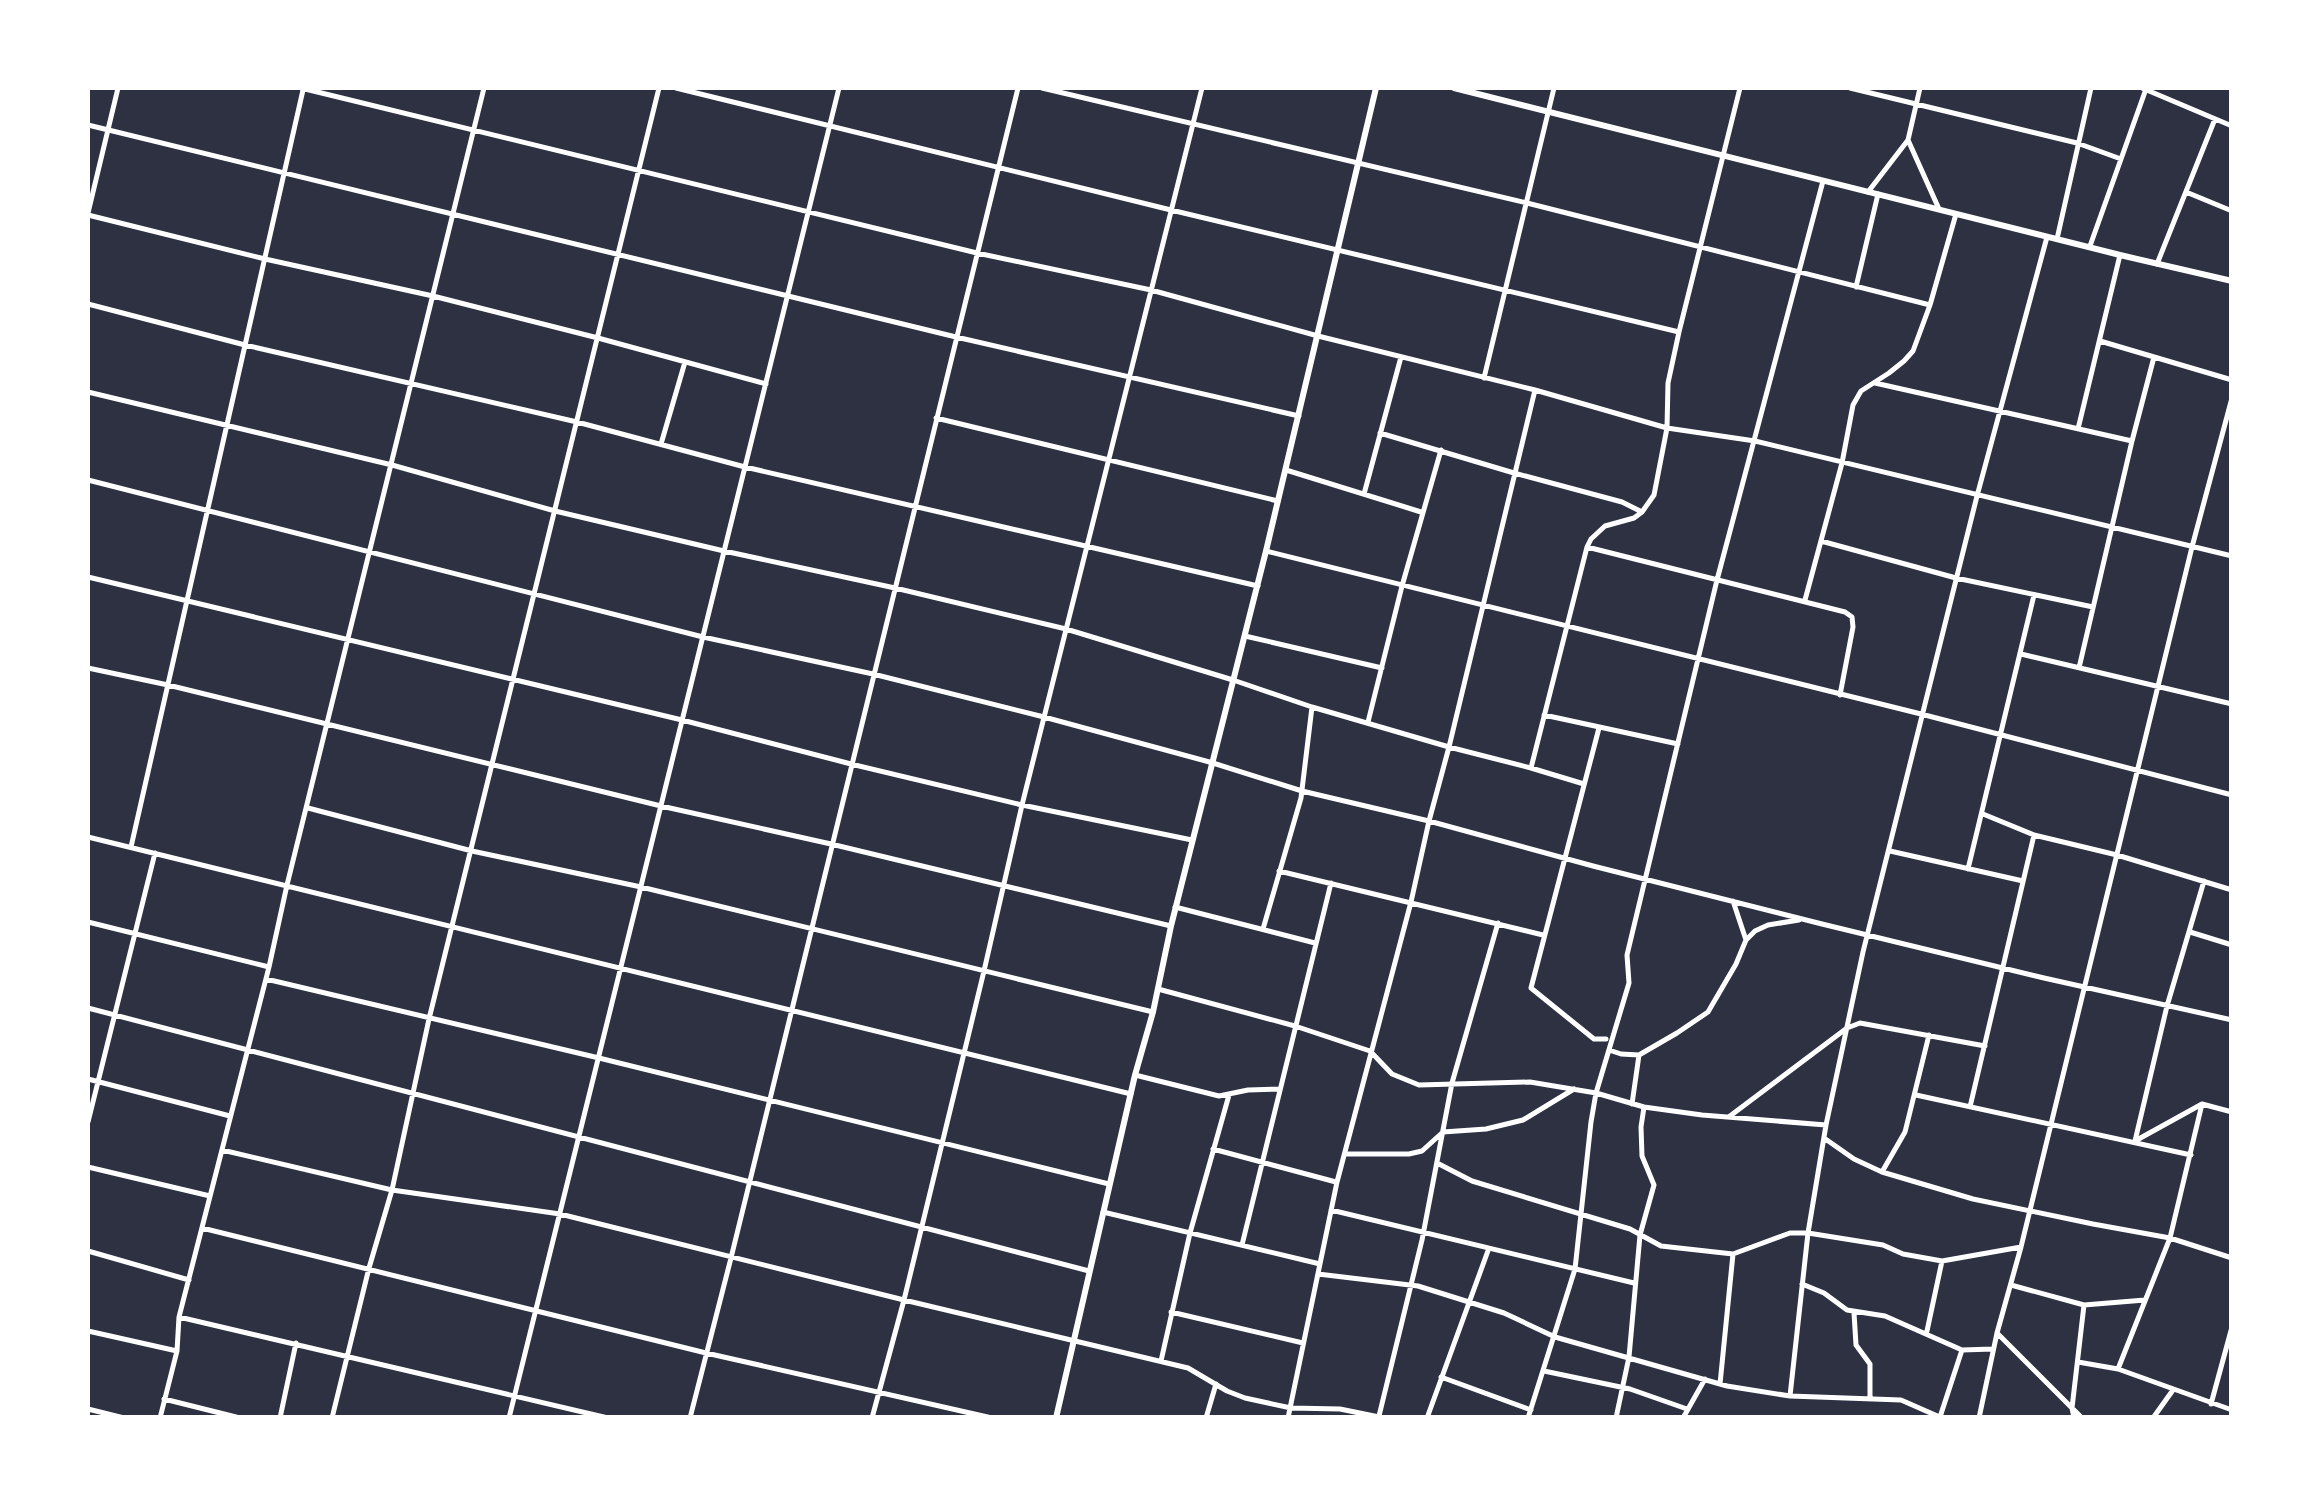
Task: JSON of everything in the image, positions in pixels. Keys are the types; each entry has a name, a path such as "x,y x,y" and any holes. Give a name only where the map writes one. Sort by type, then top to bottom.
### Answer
{"street":[{"path":"118,88 88,214 432,296 766,384"},
{"path":"131,847 302,88 977,253 1150,290 1667,428 1755,441 2232,556"},
{"path":"160,1418 176,1351 179,1317 269,967 484,88"},
{"path":"332,1418 392,1190 428,1019 659,88"},
{"path":"676,88 1679,332"},
{"path":"509,1418 839,88"},
{"path":"690,1418 1018,88"},
{"path":"1042,88 1527,203 1930,305"},
{"path":"872,1418 1202,88"},
{"path":"1056,1418 1102,1212 1258,586 1376,88"},
{"path":"1454,88 2232,281"},
{"path":"1484,378 1554,88"},
{"path":"1532,768 1587,548 1605,526 1634,518 1654,495 1667,428 1668,384 1740,88"},
{"path":"1850,88 2077,143 2121,158"},
{"path":"1868,192 1908,140 1920,88"},
{"path":"2057,239 2091,88"},
{"path":"2089,247 2144,88 2232,126"},
{"path":"2157,264 2215,119"},
{"path":"88,125 956,337 1299,416"},
{"path":"1908,140 1938,210"},
{"path":"1442,1377 1530,1414 1555,1337 1575,1268 1596,1094 1629,983 1627,955 1717,580 1823,181"},
{"path":"2186,192 2232,211"},
{"path":"1856,286 1878,194"},
{"path":"1805,600 1854,405 1861,391 1913,351 1956,214"},
{"path":"1790,1396 1808,1233 1847,1028 1921,714 2047,236"},
{"path":"2078,429 2120,255"},
{"path":"88,304 245,345 577,422 745,467 1258,586"},
{"path":"2100,341 2232,380"},
{"path":"1364,494 1401,357"},
{"path":"2079,668 2154,357"},
{"path":"661,444 685,362"},
{"path":"1872,382 2132,441"},
{"path":"1288,1418 1337,1182 1411,902 1535,390"},
{"path":"88,392 392,465 555,511 724,552 1066,629 1312,708 1584,784"},
{"path":"1979,1418 2232,398"},
{"path":"936,418 1278,501"},
{"path":"1380,433 1622,502 1642,512"},
{"path":"1368,722 1441,450"},
{"path":"1286,470 1422,512"},
{"path":"88,480 703,637 1044,717 1213,763 1302,792 1429,821 1803,919 2232,1020"},
{"path":"1821,541 1956,578 2094,607"},
{"path":"1587,548 1846,612 1853,627 1840,695"},
{"path":"1266,552 2232,794"},
{"path":"88,577 1022,806 1192,840"},
{"path":"1968,869 2034,594"},
{"path":"1245,636 1382,668"},
{"path":"2021,654 2232,704"},
{"path":"88,668 1171,926"},
{"path":"1263,928 1302,792 1312,708"},
{"path":"1544,715 1679,744"},
{"path":"1599,728 1531,988 1594,1039 1606,1039"},
{"path":"308,808 472,851 641,887 1153,1012"},
{"path":"1983,814 2034,835 2232,890"},
{"path":"1970,1106 2034,835"},
{"path":"88,836 1131,1094"},
{"path":"1890,850 2023,882"},
{"path":"88,1122 154,853"},
{"path":"1279,870 1544,935"},
{"path":"2135,1141 2204,882"},
{"path":"1242,1245 1331,883"},
{"path":"1733,901 1746,940"},
{"path":"1176,907 1315,943"},
{"path":"1609,1050 1639,1055 1677,1034 1708,1012 1746,940 1755,931 1803,919"},
{"path":"88,922 269,967"},
{"path":"222,1150 392,1190 560,1214 1161,1361 1198,1372 1236,1396 1290,1408 1340,1409 1381,1417 1424,1233 1452,1084 1498,924"},
{"path":"2190,932 2232,946"},
{"path":"266,979 1109,1184"},
{"path":"1158,990 1295,1026 1370,1051 1392,1074 1409,1083 1530,1082 1644,1108 1826,1124"},
{"path":"88,1008 1088,1271"},
{"path":"1728,1117 1847,1028 1860,1023 1984,1046"},
{"path":"1882,1172 1905,1132 1929,1035"},
{"path":"1632,1104 1639,1055"},
{"path":"1135,1075 1220,1096 1279,1089"},
{"path":"88,1079 231,1116"},
{"path":"1344,1154 1409,1154 1422,1150 1443,1132 1486,1129 1523,1120 1574,1089"},
{"path":"1161,1361 1190,1233 1228,1095"},
{"path":"1916,1095 2191,1155"},
{"path":"2135,1141 2202,1104 2232,1112"},
{"path":"2118,1368 2170,1238 2202,1104"},
{"path":"1616,1418 1629,1357 1640,1235 1654,1185 1642,1156 1644,1108"},
{"path":"1824,1138 1882,1172 1973,1199 2170,1238 2232,1258"},
{"path":"1213,1149 1337,1182"},
{"path":"1437,1163 1472,1182 1630,1229 1661,1246 1733,1254 1790,1233 1808,1233 1942,1261 2021,1247"},
{"path":"88,1166 210,1196"},
{"path":"1331,1210 1635,1283"},
{"path":"1102,1212 1320,1264"},
{"path":"202,1228 992,1418"},
{"path":"1428,1418 1489,1248"},
{"path":"88,1251 189,1280"},
{"path":"1720,1384 1733,1254"},
{"path":"1927,1332 1942,1261"},
{"path":"1318,1274 1411,1284 1469,1300 1555,1337 1720,1384 1790,1396 1900,1400 1941,1417 1962,1350"},
{"path":"1802,1284 1824,1292 1854,1312 1885,1316 1962,1350 1994,1348"},
{"path":"2011,1285 2084,1305 2146,1300"},
{"path":"2074,1418 2084,1305"},
{"path":"1171,1312 1303,1343"},
{"path":"1854,1312 1856,1345 1870,1364 1870,1398"},
{"path":"179,1317 608,1418"},
{"path":"2211,1404 2232,1327"},
{"path":"88,1331 176,1351"},
{"path":"1997,1334 2082,1418"},
{"path":"280,1418 296,1343"},
{"path":"2078,1362 2118,1368 2232,1410"},
{"path":"1544,1371 1623,1387 1687,1409"},
{"path":"1683,1418 1706,1379"},
{"path":"1206,1418 1216,1384"},
{"path":"2153,1418 2173,1390"},
{"path":"164,1399 240,1418"},
{"path":"88,1409 124,1418"}]}
